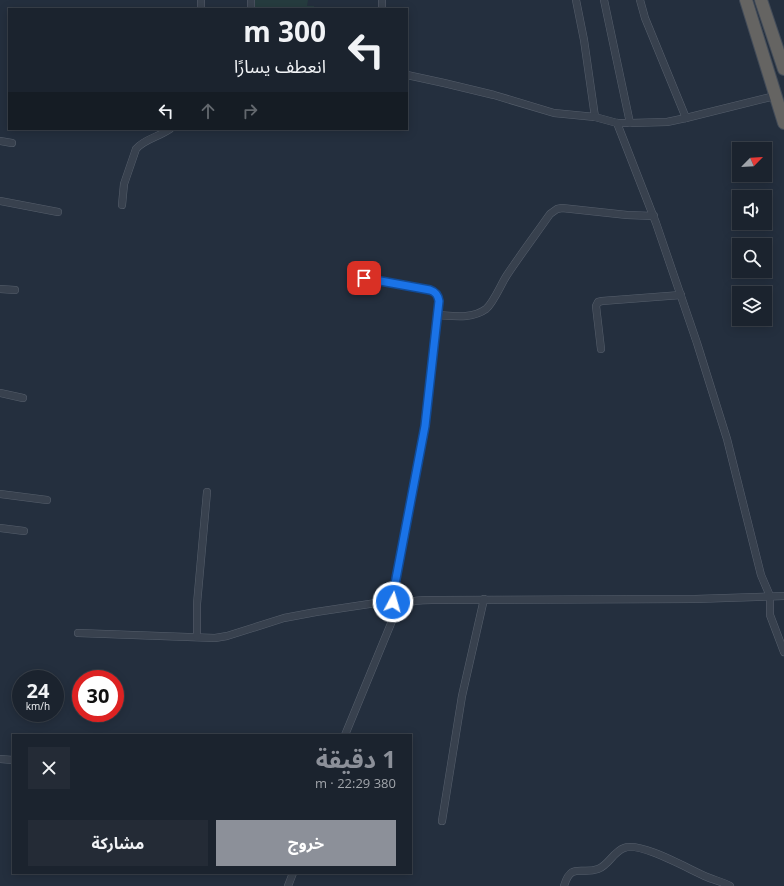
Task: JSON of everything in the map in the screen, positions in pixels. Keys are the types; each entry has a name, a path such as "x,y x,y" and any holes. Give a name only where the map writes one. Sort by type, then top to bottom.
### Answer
{"highway":[{"path":"746,0 784,123"},
{"path":"762,0 784,69"}],"street":[{"path":"576,0 584,40 595,117"},
{"path":"604,0 630,124"},
{"path":"640,0 645,18 686,118"},
{"path":"408,75 444,82 554,112 595,117 630,124 667,122 776,96"},
{"path":"617,122 654,216 728,439 761,575 770,596 770,615 784,652"},
{"path":"122,205 124,184 136,149 139,145 169,130"},
{"path":"0,141 12,142"},
{"path":"0,201 58,212"},
{"path":"438,315 462,316 474,314 486,308 493,300 508,274 550,214 557,209 562,208 628,215 654,216"},
{"path":"364,278 435,292 439,301 425,426 395,584 393,602"},
{"path":"0,289 15,290"},
{"path":"601,349 596,306 598,302 681,295"},
{"path":"0,393 23,398"},
{"path":"197,638 197,604 207,492"},
{"path":"0,494 47,500"},
{"path":"0,528 24,531"},
{"path":"345,734 392,621 400,608 409,603 420,601 484,599 695,599 784,596"},
{"path":"442,821 462,696 484,599"},
{"path":"78,633 215,638 227,636 284,618 316,612 393,602 400,608"},
{"path":"0,759 12,760"},
{"path":"564,886 567,875 573,871 597,870 606,864 622,848 630,846 660,855 730,886"},
{"path":"288,886 293,874"}],"green space":[{"path":"255,0 308,0 307,6 314,6 314,8 255,8"}],"route":[{"path":"364,278 430,290 435,292 439,301 425,426 395,584 393,602"}]}
